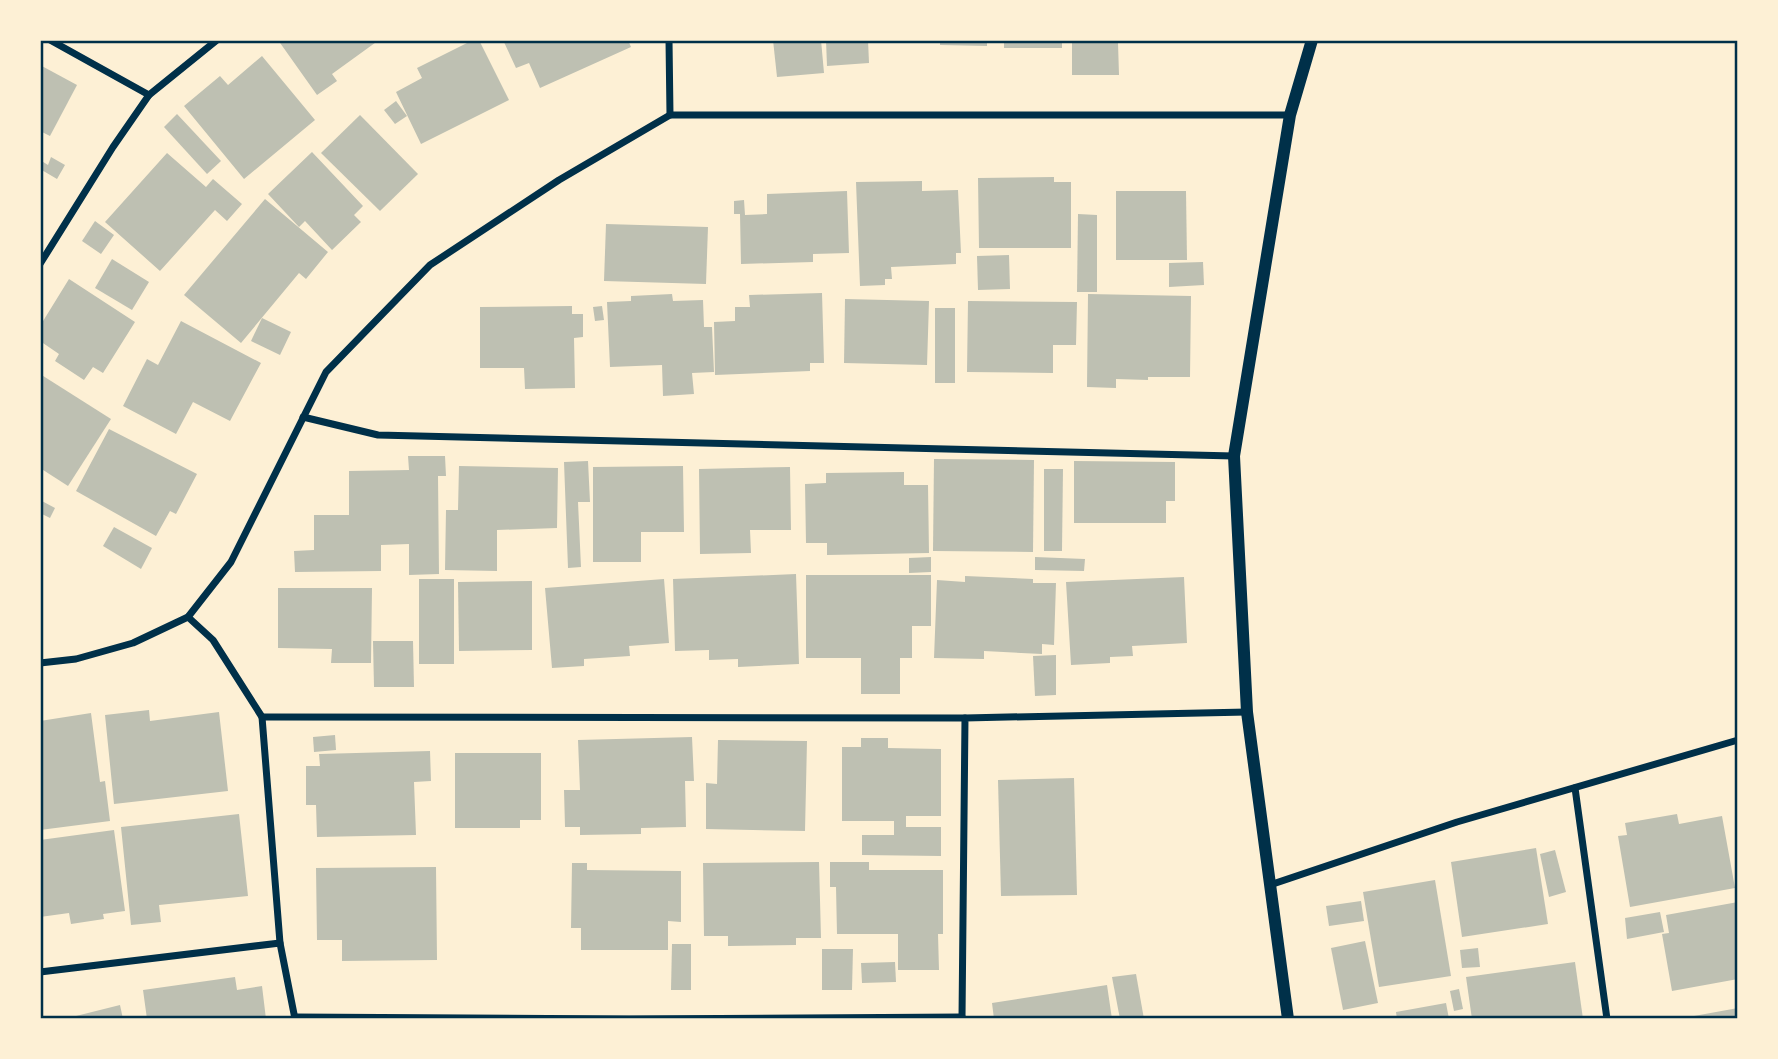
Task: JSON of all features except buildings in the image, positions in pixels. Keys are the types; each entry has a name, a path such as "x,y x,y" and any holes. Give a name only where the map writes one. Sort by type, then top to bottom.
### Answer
{"street":[{"path":"50,40 149,95"},
{"path":"40,264 149,95 217,40"},
{"path":"669,40 670,115"},
{"path":"1288,1019 1247,712 1234,456 1290,115 1312,40"},
{"path":"40,663 76,659 133,643 188,617 231,562 326,372 430,265 559,180 670,115 1290,115"},
{"path":"303,417 378,435 1234,456"},
{"path":"188,617 213,640 262,717 280,943 295,1018 962,1018 965,718"},
{"path":"262,717 965,718 1247,712"},
{"path":"1270,885 1457,822 1738,740"},
{"path":"1575,788 1607,1019"},
{"path":"40,972 280,943"}]}
